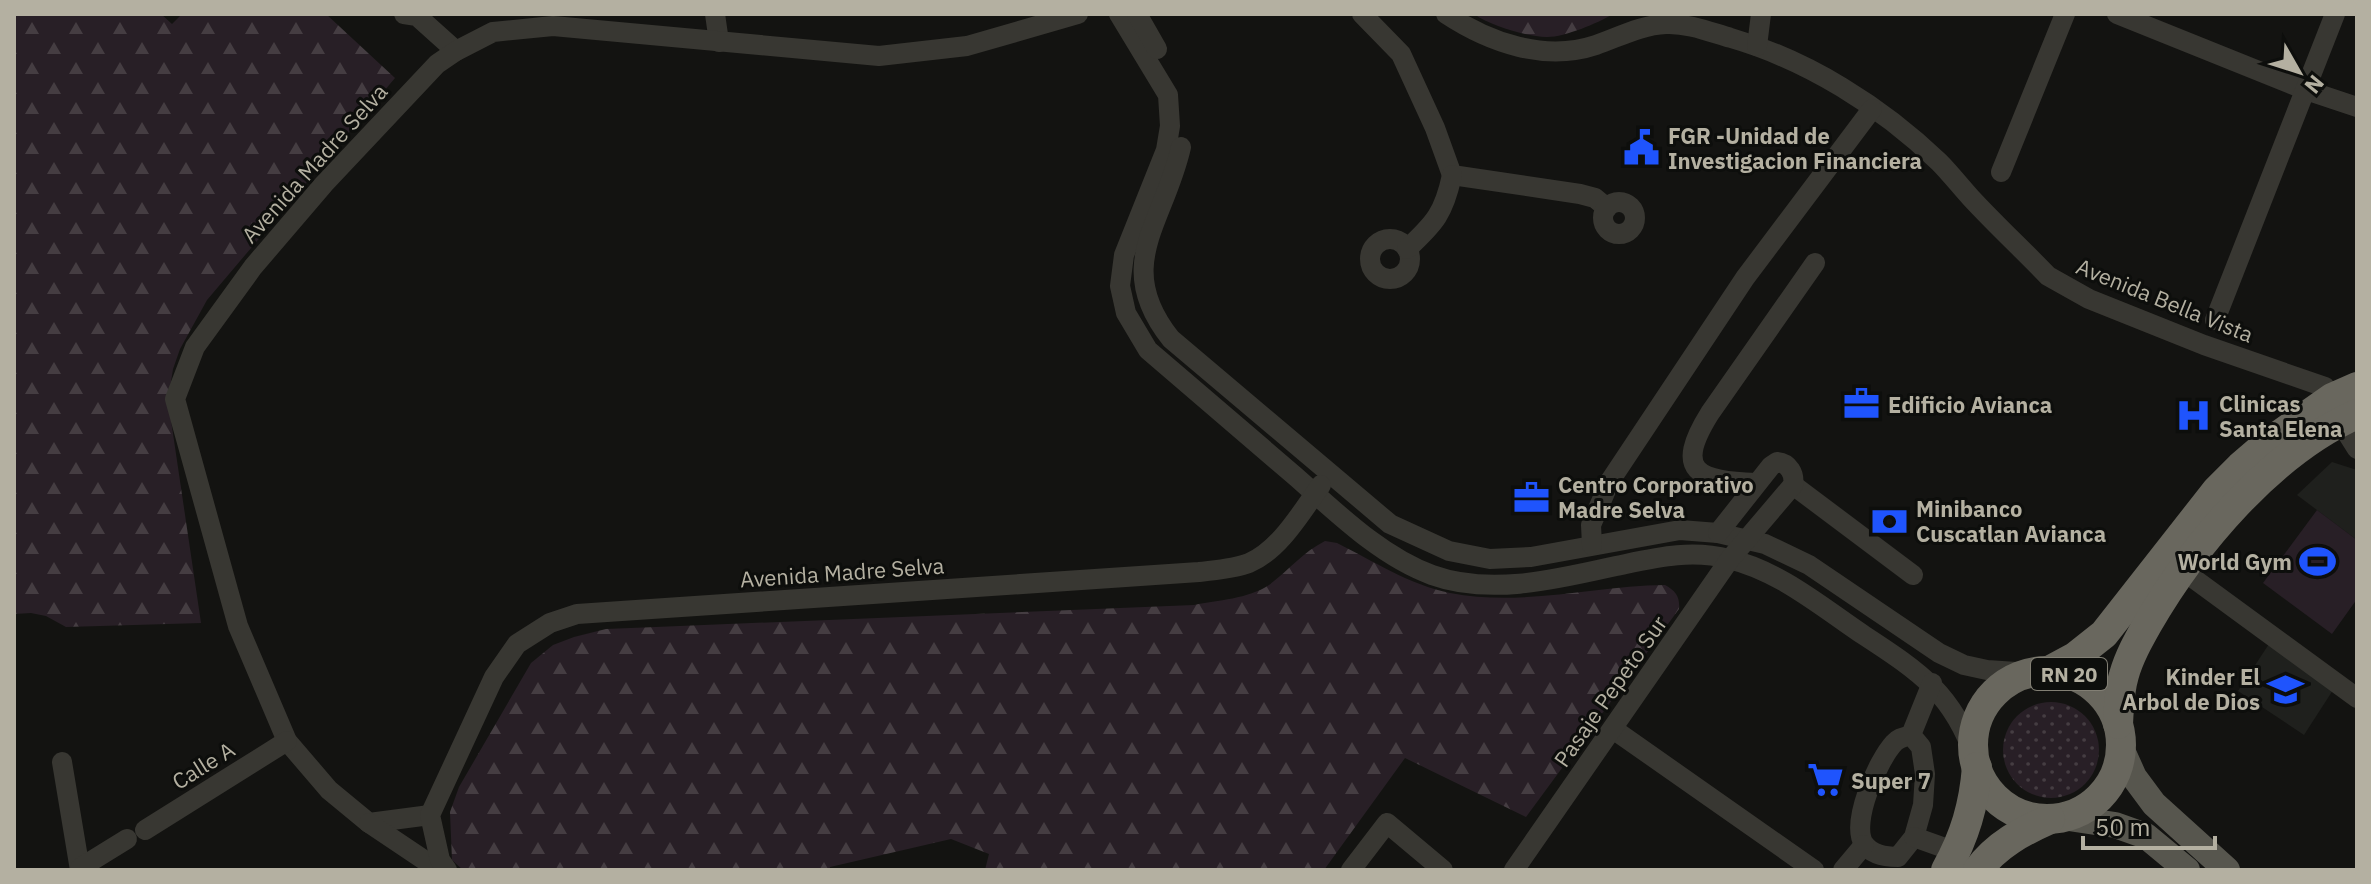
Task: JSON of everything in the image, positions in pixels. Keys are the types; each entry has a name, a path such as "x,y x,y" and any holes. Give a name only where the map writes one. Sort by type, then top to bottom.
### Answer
{"highway":[{"name":"RN 20","path":"1960,864 2005,843 2022,831 2085,808 2103,792 2116,772 2121,689 2132,652 2182,570 2247,495 2346,405"},
{"name":"RN 20","path":"1960,864 1970,817 1976,763 1975,731 1985,706 2003,686 2075,657 2104,634 2217,490 2240,467 2268,443 2346,405"},
{"name":"RN 20","path":"2040,672 2067,674 2091,685 2107,702 2120,736"},
{"path":"1976,763 1984,784 2002,804 2026,816 2056,818"}],"main road":[{"path":"2120,736 2134,777 2154,804 2227,870"},
{"path":"2056,818 2115,825 2146,836 2187,870"}],"street":[{"path":"404,14 417,16 456,51"},
{"path":"715,14 719,42"},
{"name":"Avenida Madre Selva","path":"439,870 369,823 329,790 287,741 238,626 175,399 195,347 253,267 324,184 437,64 493,32 553,26 879,56 967,46 1078,14"},
{"path":"1119,14 1168,95 1170,126 1166,150 1124,255 1120,286 1126,313 1148,350 1356,528 1399,559 1432,575 1472,584 1507,584 1573,576 1678,554 1730,559 1776,576 1932,683 1956,713 1967,734 1976,763"},
{"path":"1137,14 1177,82 1183,111 1180,150 1142,260 1143,286 1149,306 1171,339 1390,524 1449,551 1490,559 1531,557 1680,530 1745,539 1765,544 1809,565 1939,653 1964,665 1987,670 2040,672"},
{"path":"1362,14 1401,54 1435,128 1452,175 1446,202 1432,226 1407,249"},
{"name":"Avenida Bella Vista","path":"1446,14 1504,43 1531,50 1578,50 1636,29 1665,24 1686,25 1779,54 1826,79 1913,139 2048,276 2150,329 2325,387 2346,405"},
{"path":"1757,46 1761,14"},
{"path":"2001,172 2065,14"},
{"path":"2117,14 2306,90 2357,107"},
{"path":"2215,320 2335,14"},
{"path":"1592,545 1591,525 1610,481 1745,278 1872,109"},
{"path":"1452,175 1570,192 1595,198 1607,208"},
{"path":"1756,483 1711,480 1699,472 1693,463 1691,450 1696,435 1710,413 1815,263"},
{"path":"2346,405 2357,449"},
{"path":"1718,533 1756,483 1777,462 1783,462 1793,474 1793,485 1913,575"},
{"name":"Avenida Madre Selva","path":"430,815 494,677 517,644 550,623 577,614 1199,572 1230,567 1248,563 1266,553 1329,474"},
{"name":"Pasaje Pepeto Sur","path":"1514,870 1730,559 1793,485"},
{"path":"2182,570 2357,698"},
{"path":"1911,735 1921,747 1925,774 1923,805 1914,837 1898,857 1882,857 1864,845 1859,827 1881,760 1897,740 1911,735 1932,683"},
{"path":"1613,729 1814,870"},
{"name":"Calle A","path":"80,869 287,741"},
{"path":"62,762 80,869"},
{"path":"369,823 430,815 440,860 447,870"},
{"path":"1351,870 1387,823 1443,870"},
{"path":"1914,837 1960,864"},
{"path":"1843,870 1864,845"}],"shaded area":[{"path":"2332,462 2357,470 2357,540 2297,495"},
{"name":"Kinder El Arbol de Dios","path":"2269,644 2335,687 2304,735 2238,691"}],"green space":[{"path":"14,14 161,14 172,24 182,14 326,14 395,78 207,300 180,349 168,400 201,623 66,627 46,616 14,614"},
{"path":"1474,14 1613,14 1581,29 1547,37 1509,30"},
{"name":"World Gym","path":"2317,510 2357,540 2357,599 2332,634 2263,583"},
{"path":"1325,541 1337,543 1406,578 1450,593 1477,597 1531,597 1665,585 1676,595 1679,609 1526,817 1405,758 1324,870 985,870 989,854 951,839 830,867 829,870 463,870 452,860 450,812 459,787 531,663 553,645 574,637 606,629 1194,605 1261,590"},
{"path":"2051,702 2069,706 2085,716 2095,732 2099,750 2095,768 2085,784 2069,794 2051,798 2033,794 2017,784 2007,768 2003,750 2007,732 2017,716 2033,706"}],"place":[{"name":"FGR -Unidad de Investigacion Financiera","path":"1642,148"},
{"name":"Edificio Avianca","path":"1862,404"},
{"name":"Clinicas Santa Elena","path":"2193,416"},
{"name":"Centro Corporativo Madre Selva","path":"1532,497"},
{"name":"Minibanco Cuscatlan Avianca","path":"1890,521"},
{"name":"World Gym","path":"2318,561"},
{"name":"Kinder El Arbol de Dios","path":"2286,689"},
{"name":"Super 7","path":"1825,780"}]}
